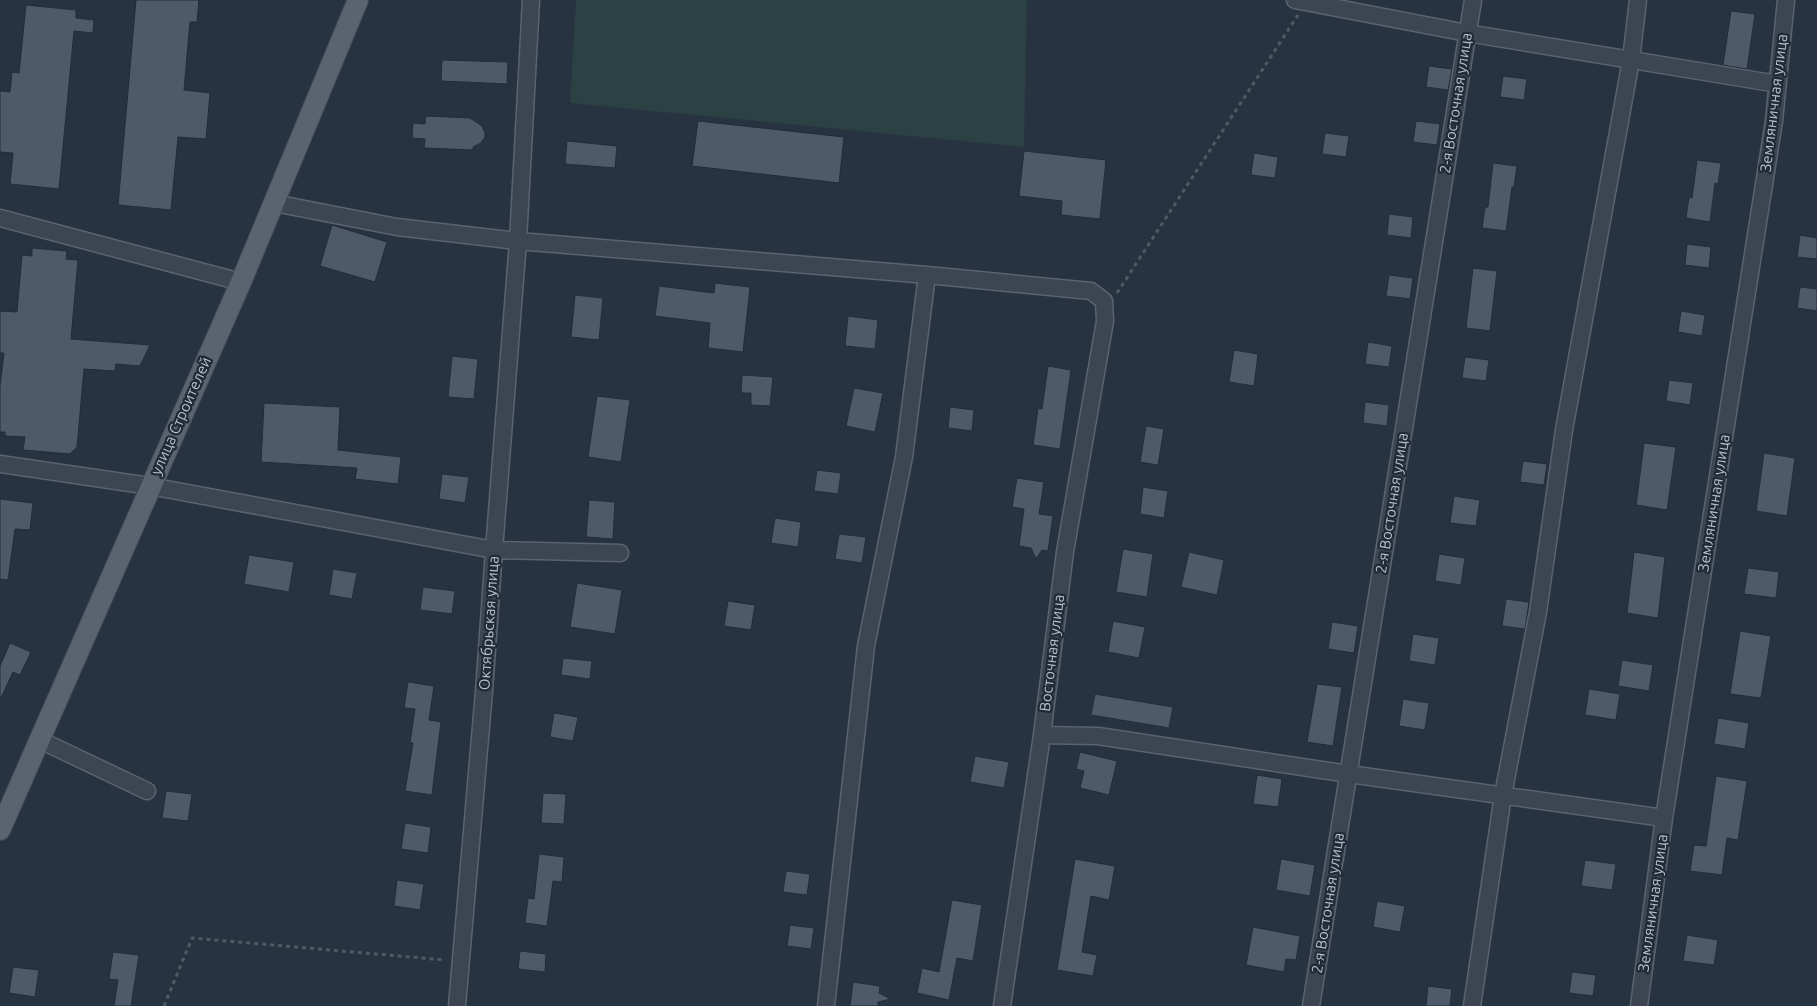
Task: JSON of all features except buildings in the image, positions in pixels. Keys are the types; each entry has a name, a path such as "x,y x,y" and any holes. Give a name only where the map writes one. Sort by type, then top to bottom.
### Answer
{"main road":[{"name":"улица Строителей","path":"0,830 241,282 358,0"}],"street":[{"name":"Октябрьская улица","path":"457,1006 484,691 518,241 530,0"},
{"name":"2-я Восточная улица","path":"1311,1006 1473,0"},
{"path":"1472,1006 1503,796 1538,612 1564,430 1631,60 1638,0"},
{"name":"Земляничная улица","path":"1639,1006 1664,818 1771,140 1786,0"},
{"path":"1301,1 1467,33 1778,84"},
{"path":"274,203 397,227 518,241 927,275 1091,291 1104,306"},
{"path":"0,218 241,282"},
{"path":"826,1006 866,646 904,457 927,275"},
{"name":"Восточная улица","path":"1002,1006 1042,735 1065,552 1105,321 1104,306"},
{"path":"0,464 150,486 494,550 620,553"},
{"path":"1042,735 1098,736 1349,774 1664,818"},
{"path":"40,740 147,791"}],"path":[{"path":"1104,306 1301,1"},
{"path":"164,1006 192,938 461,961"}],"green space":[{"path":"576,0 1027,0 1024,147 570,103"}]}
